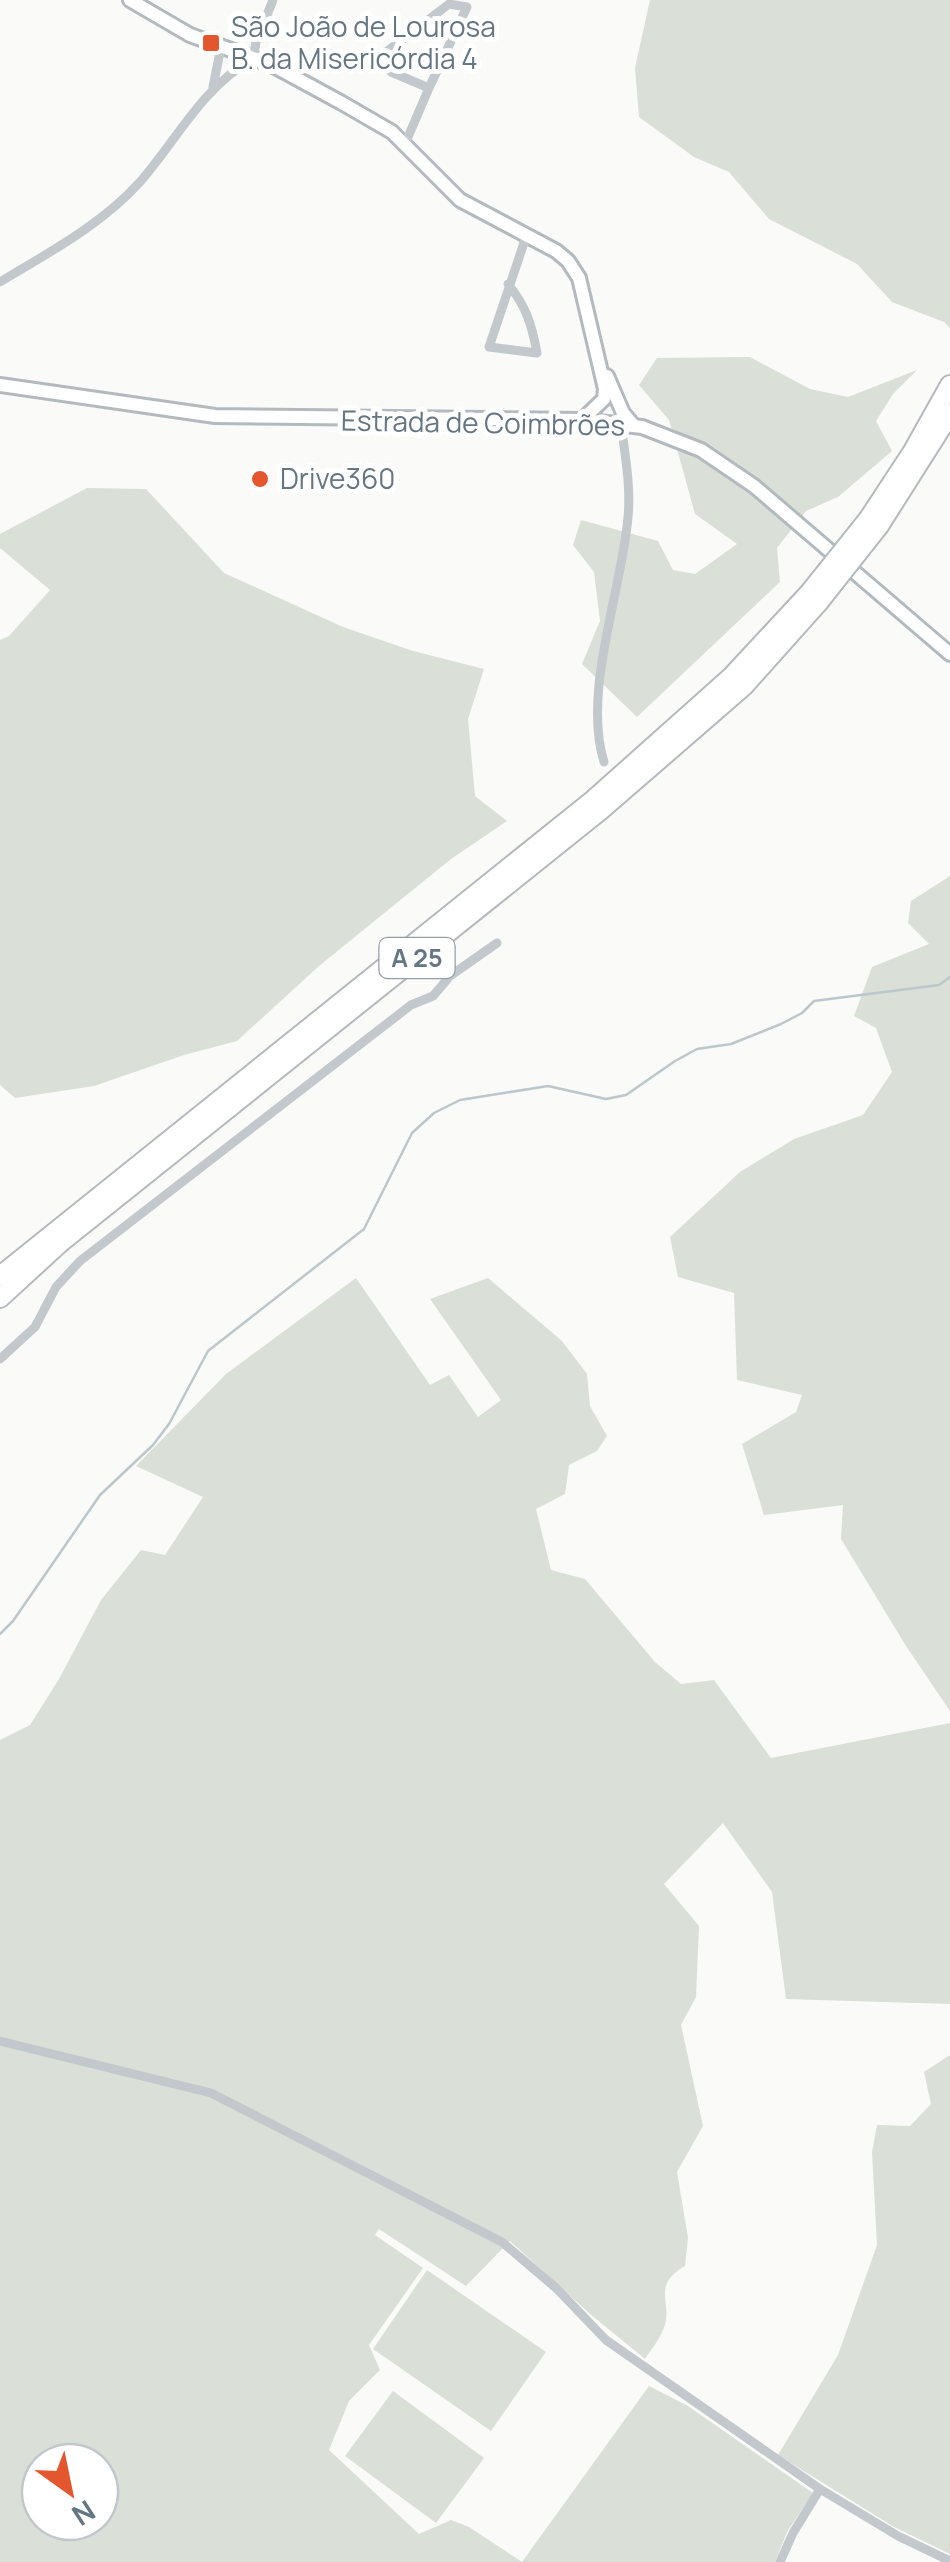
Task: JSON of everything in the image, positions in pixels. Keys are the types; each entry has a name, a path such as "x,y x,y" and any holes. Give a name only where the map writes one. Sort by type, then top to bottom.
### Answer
{"highway":[{"name":"A 25","path":"874,522 950,385"},
{"name":"A 25","path":"0,1298 60,1243 602,810 744,686 874,522 950,414"},
{"name":"A 25","path":"0,1276 593,800 814,597"}],"street":[{"path":"130,0 190,36 253,58 342,102 392,132 460,200 527,234 568,261 580,278 605,388 622,424"},
{"path":"0,282 71,238 138,184 212,89 253,58 273,0"},
{"path":"405,144 467,7 448,4 386,52 383,62 391,72 429,88"},
{"path":"212,89 221,46"},
{"path":"508,284 531,322 536,353 489,347 508,284 527,234"},
{"path":"595,344 622,424 629,495 596,723 604,762"},
{"name":"Estrada de Coimbrões","path":"0,385 214,416 582,420 622,424 701,450 754,486 950,654"},
{"path":"582,420 604,400 605,388"},
{"path":"0,1359 34,1327 56,1287 80,1261 412,1006 433,996 450,976 497,942"},
{"path":"0,2041 211,2093 502,2242 556,2288 606,2340 820,2489 950,2562"},
{"path":"780,2562 792,2532 820,2489"}],"shaded area":[{"path":"650,0 950,0 950,328 944,322 892,302 857,264 769,219 729,172 694,157 639,117 635,68"},
{"path":"750,357 810,389 848,397 917,370 893,394 876,421 892,451 838,497 806,511 777,548 780,582 637,717 582,664 600,621 594,572 573,545 581,520 658,541 673,570 695,574 737,544 695,514 669,420 639,385 657,358"},
{"path":"87,488 146,489 224,573 343,627 413,651 484,669 468,719 475,796 507,821 451,859 319,966 237,1041 94,1086 15,1098 0,1085 0,640 9,636 50,590 0,548 0,534"},
{"path":"950,876 950,1711 841,1539 843,1505 764,1515 742,1444 796,1412 802,1395 737,1380 734,1293 678,1277 670,1237 740,1172 794,1139 863,1115 892,1072 876,1028 854,1016 872,967 929,944 908,923 911,901"},
{"path":"356,1278 430,1385 449,1375 478,1417 501,1400 430,1299 488,1278 562,1341 587,1374 590,1406 607,1436 597,1451 569,1465 565,1494 536,1509 551,1570 585,1579 655,1662 681,1684 714,1680 771,1758 950,1723 950,2004 786,1999 772,1892 723,1823 664,1884 699,1926 696,1997 681,2025 703,2126 677,2172 688,2238 685,2266 668,2281 666,2320 645,2359 510,2241 466,2286 379,2229 375,2235 423,2268 369,2345 380,2370 349,2401 329,2450 419,2534 451,2520 469,2527 522,2562 0,2562 0,1740 30,1725 101,1600 141,1550 165,1555 203,1497 136,1466 226,1374"},
{"path":"950,2055 950,2554 894,2527 778,2455 838,2355 877,2245 872,2152 877,2125 910,2126 931,2104 924,2072"},
{"path":"427,2270 546,2352 491,2431 373,2349"},
{"path":"649,2386 688,2406 813,2493 787,2532 775,2562 522,2562"},
{"path":"393,2391 484,2458 436,2523 345,2456"}],"waterway":[{"path":"0,1634 100,1495 153,1445 169,1424 208,1351 364,1229 412,1133 434,1113 460,1100 548,1086 606,1099 626,1095 697,1049 731,1044 781,1024 814,1001 939,985 950,977"}],"place":[{"name":"São João de Lourosa B. da Misericórdia 4","path":"211,43"},
{"name":"Drive360","path":"260,479"}]}
